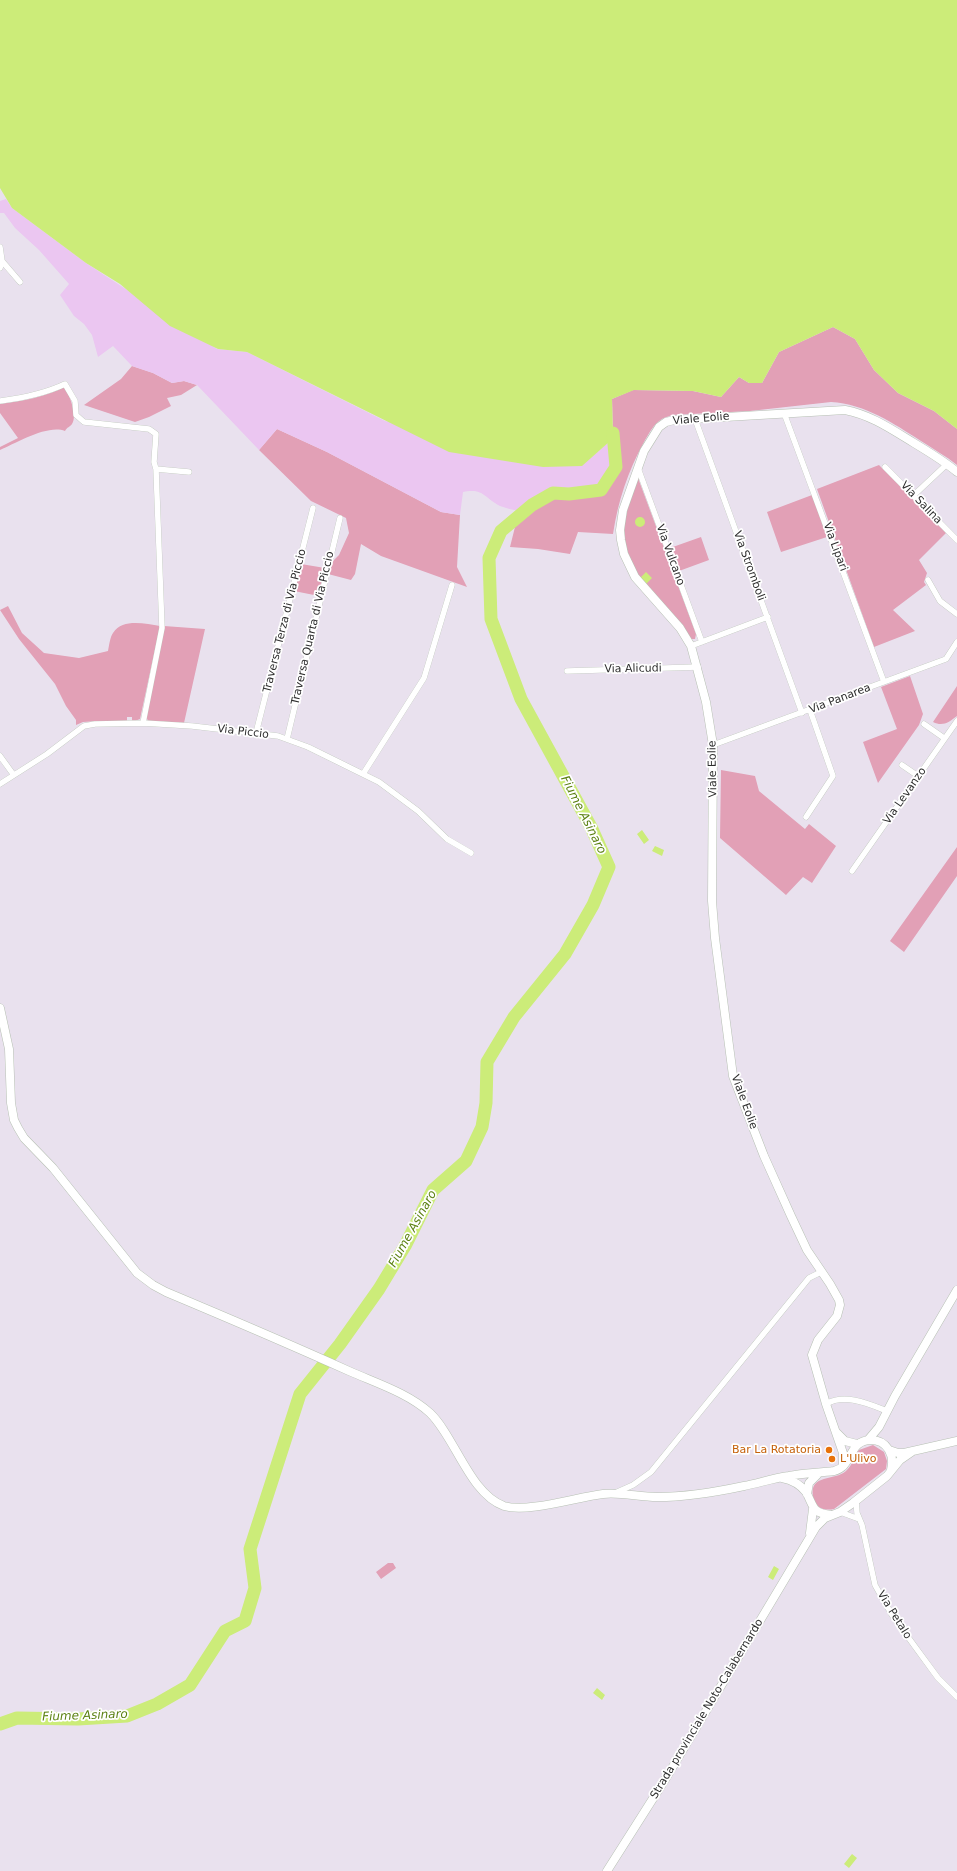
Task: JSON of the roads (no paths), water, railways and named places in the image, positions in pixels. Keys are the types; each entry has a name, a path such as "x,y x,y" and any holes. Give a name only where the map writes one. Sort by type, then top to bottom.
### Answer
{"street":[{"path":"0,247 2,261 0,268"},
{"path":"2,261 20,282"},
{"path":"0,400 35,395 50,391 65,384 75,401 76,415 84,422 150,430 156,434 154,462 156,469 162,628 143,723"},
{"name":"Viale Eolie","path":"843,1466 843,1453 826,1404 812,1355 818,1340 837,1316 840,1305 830,1284 807,1250 791,1216 764,1156 733,1076 715,938 712,901 713,745 706,702 698,667 691,646 680,628 636,578 624,554 621,540 621,523 623,510 644,451 659,427 666,422 674,420 836,409 858,412 881,423 947,464 957,472"},
{"name":"Via Lipari","path":"784,413 884,682"},
{"name":"Via Stromboli","path":"695,419 802,713"},
{"path":"914,495 947,464"},
{"name":"Via Salina","path":"885,466 957,540"},
{"name":"Via Vulcano","path":"638,468 702,642"},
{"path":"156,469 189,472"},
{"name":"Traversa Terza di Via Piccio","path":"256,733 313,508"},
{"name":"Traversa Quarta di Via Piccio","path":"287,739 340,518"},
{"path":"928,580 940,601 957,614"},
{"path":"363,774 424,678 452,585"},
{"path":"691,646 768,617"},
{"name":"Via Panarea","path":"713,745 946,659 957,642"},
{"name":"Via Alicudi","path":"567,671 698,667"},
{"path":"806,817 833,776 810,710"},
{"name":"Via Levanzo","path":"852,871 957,720"},
{"name":"Via Piccio","path":"0,784 13,774 47,754 84,726 95,724 143,723 192,726 256,733 287,739 363,774 395,793 418,811 447,839 470,853"},
{"path":"924,724 944,738"},
{"path":"0,756 13,774"},
{"path":"902,765 918,776"},
{"path":"0,1008 9,1049 11,1103 14,1120 18,1128 24,1138 53,1168 137,1273 153,1285 166,1292 297,1348 419,1404 436,1420 478,1485 489,1498 504,1506 519,1508 593,1495 614,1493 657,1497 673,1496 743,1487 788,1476 838,1470 843,1466 857,1444 868,1440 876,1432 957,1290"},
{"path":"614,1493 633,1485 651,1472 810,1278 821,1272"},
{"path":"826,1404 844,1398 887,1414"},
{"path":"887,1414 883,1431 893,1463 891,1470"},
{"path":"833,1426 841,1438 857,1444"},
{"path":"868,1440 898,1453 957,1441"},
{"path":"806,1545 820,1522 831,1515 840,1512 856,1500 887,1476 900,1460 913,1451"},
{"path":"807,1494 810,1484 819,1473"},
{"path":"781,1478 797,1484 807,1494 813,1509 812,1525 806,1545"},
{"name":"Via Petalo","path":"856,1500 856,1510 867,1545 875,1585 892,1616 938,1678 957,1698"},
{"path":"813,1509 819,1513 831,1515"},
{"path":"840,1512 858,1518"},
{"name":"Strada provinciale Noto-Calabernardo","path":"607,1871 670,1772 806,1545"}],"waterway":[{"name":"Fiume Asinaro","path":"0,1724 17,1718 78,1719 127,1716 157,1704 190,1685 225,1631 245,1621 255,1588 250,1549 300,1394 340,1344 379,1289 405,1246 433,1190 466,1161 482,1127 486,1103 487,1062 514,1017 565,954 593,905 609,867 591,827 521,699 491,619 489,558 501,531 532,505 553,493 569,494 601,490 616,467 613,433"}],"place":[{"name":"Bar La Rotatoria","path":"829,1450"},
{"name":"L'Ulivo","path":"832,1459"}]}
